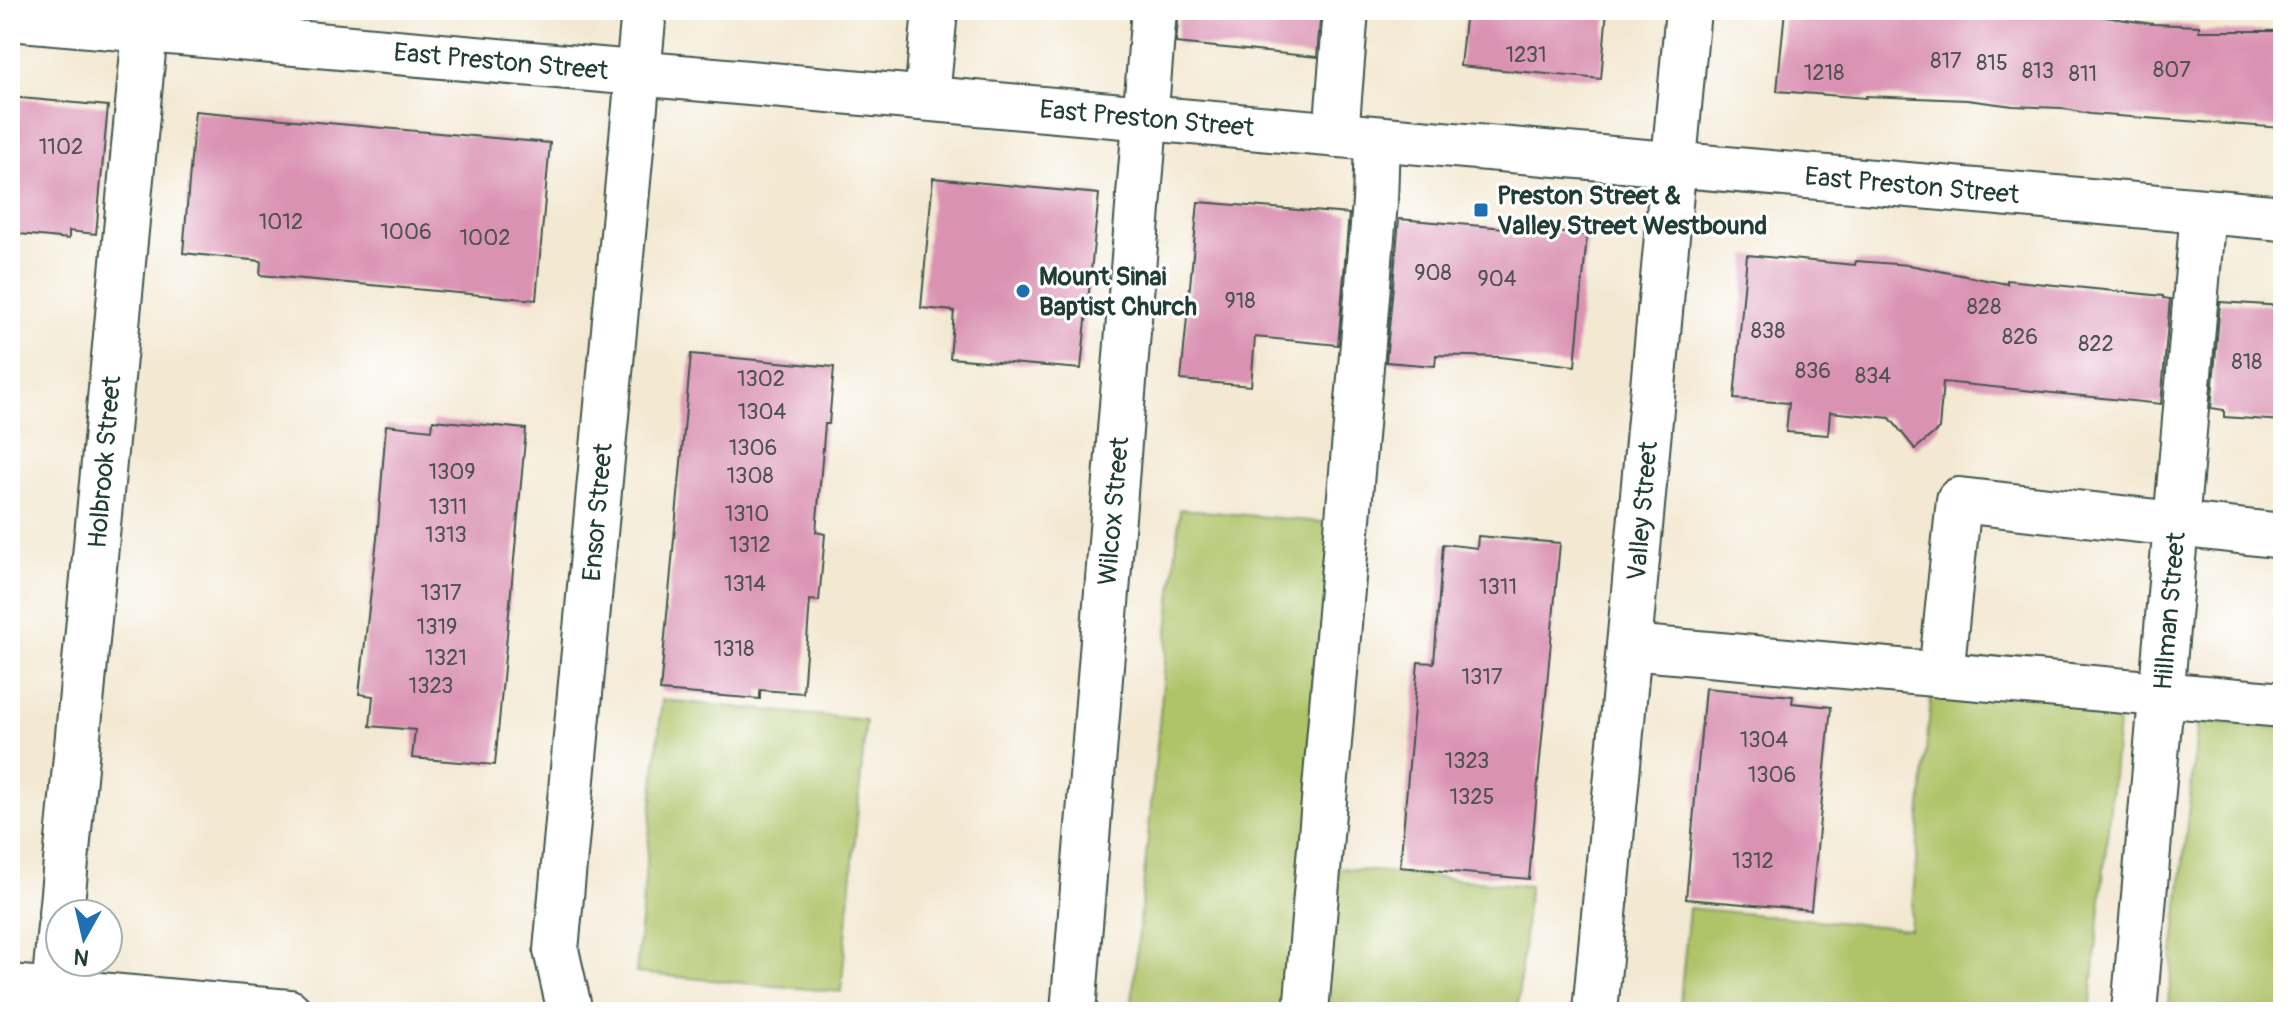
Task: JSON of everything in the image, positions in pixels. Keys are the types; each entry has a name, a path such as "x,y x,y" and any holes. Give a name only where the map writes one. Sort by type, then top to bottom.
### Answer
{"street":[{"name":"Ensor Street","path":"570,1012 556,950 644,10"},
{"path":"927,98 935,10"},
{"name":"Wilcox Street","path":"1073,1012 1154,10"},
{"path":"1306,1012 1374,218 1357,137 1346,10"},
{"name":"Valley Street","path":"1595,1012 1688,10"},
{"name":"East Preston Street","path":"10,18 146,20 638,73 2283,218"},
{"name":"Holbrook Street","path":"63,898 146,20"},
{"name":"Hillman Street","path":"2134,1012 2203,211"},
{"path":"1941,675 1959,500 2283,536"},
{"path":"1629,647 2283,705"},
{"path":"54,991 55,978"},
{"path":"10,987 54,991 106,1004 289,1012"}],"green space":[{"path":"1180,509 1341,524 1309,865 1529,886 1517,1012 1131,1011"},
{"path":"1932,687 2120,704 2090,1012 1679,1012 1689,908 1910,929"},
{"path":"662,700 866,720 841,992 636,973"},
{"path":"2198,721 2283,729 2283,1012 2167,1012"}],"building":[{"path":"1179,10 1321,10 1317,57 1176,43"},
{"path":"1466,10 1607,10 1601,79 1460,66"},
{"path":"1785,10 1972,14 1972,10 2057,10 2153,24 2199,26 2199,31 2283,31 2283,128 2090,114 2061,108 1967,100 1866,98 1777,91"},
{"path":"10,97 108,106 96,234 69,231 69,239 10,233"},
{"path":"195,111 550,143 536,300 260,275 261,261 183,253"},
{"name":"Mount Sinai Baptist Church","path":"933,178 1099,194 1081,369 950,358 954,311 921,308"},
{"path":"1198,202 1349,214 1338,345 1255,337 1251,386 1181,380"},
{"path":"1399,219 1587,235 1575,366 1500,357 1436,355 1435,366 1386,362"},
{"path":"1747,255 1855,265 1856,261 1909,265 2007,284 2007,280 2163,296 2170,299 2161,404 1943,382 1939,429 1915,449 1890,418 1830,412 1828,435 1786,432 1789,403 1734,399"},
{"path":"2220,302 2283,306 2283,421 2224,417 2224,410 2211,408"},
{"path":"691,354 834,367 829,424 825,424 816,532 825,534 819,601 810,600 803,693 760,690 760,699 660,691"},
{"path":"433,420 526,429 495,765 412,758 415,730 370,726 373,696 359,694 377,539 386,425 432,430"},
{"path":"1478,536 1560,543 1529,879 1400,867 1418,662 1434,663 1443,544 1477,548"},
{"path":"1705,688 1793,696 1792,703 1831,707 1811,910 1686,899"}],"place":[{"name":"Preston Street & Valley Street Westbound","path":"1481,210"},
{"name":"Mount Sinai Baptist Church","path":"1023,291"}]}
